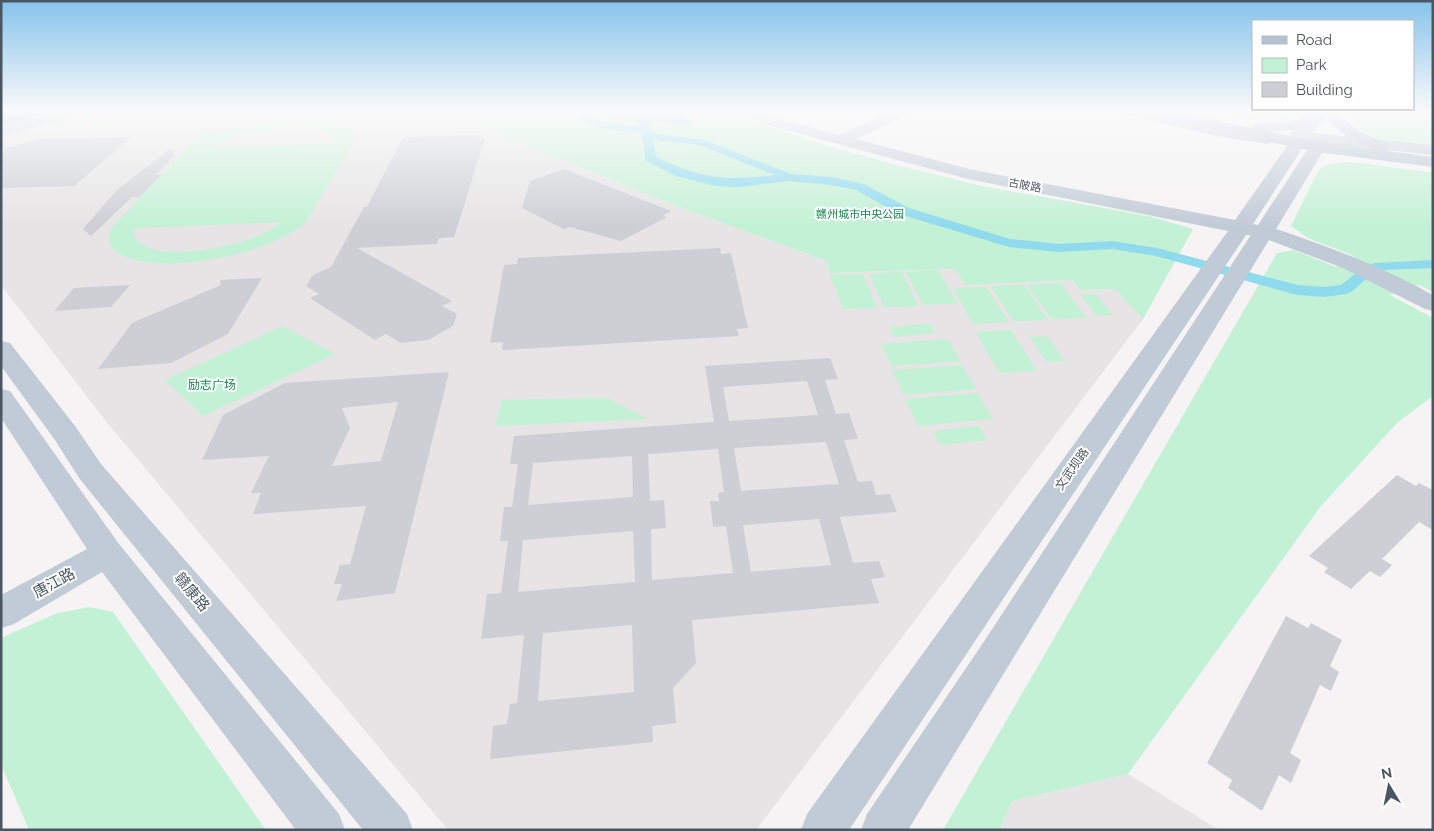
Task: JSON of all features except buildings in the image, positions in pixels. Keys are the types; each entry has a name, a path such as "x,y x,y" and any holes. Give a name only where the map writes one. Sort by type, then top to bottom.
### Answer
{"main road":[{"name":"古陂路","path":"878,150 968,174 1260,240 1312,247 1362,268 1433,304"},
{"path":"1280,150 1286,162"},
{"name":"文武坝路","path":"882,830 1210,292 1236,234 1286,162 1302,150"},
{"name":"文武坝路","path":"823,830 1210,292 1260,240 1307,150"},
{"path":"1315,150 1321,156 1382,150 1433,150"},
{"path":"1382,150 1433,156"},
{"path":"1382,150 1433,162"},
{"path":"1347,153 1433,167"},
{"name":"赣康路","path":"1,348 65,433 90,471 391,830"},
{"path":"1,397 107,553 323,830"},
{"name":"唐江路","path":"1,613 107,553"}],"shaded area":[{"path":"1,150 538,150 677,206 827,261 829,273 955,269 965,285 1073,280 1080,290 1115,289 1143,319 756,830 448,830 109,425 1,285"},
{"path":"1128,774 1219,830 1000,830 1012,801"}],"green space":[{"path":"186,150 350,150 306,221 290,233 267,244 208,260 177,263 149,262 126,257 110,245 109,234 112,227","holes":["282,222 262,234 229,245 182,252 150,248 139,243 133,233 134,228"]},
{"name":"赣州城市中央公园","path":"538,150 842,150 982,186 1149,216 1193,229 1143,319 1115,289 1080,290 1073,280 965,285 955,269 829,273 827,261 677,206"},
{"path":"1344,162 1433,173 1433,292 1419,285 1390,295 1433,318 1433,396 1398,422 1321,506 1128,774 1012,801 1000,830 943,830 1277,253 1294,250 1336,267 1354,256 1308,238 1291,226 1319,169 1330,164"},
{"path":"938,270 957,303 923,305 906,272"},
{"path":"902,272 918,306 884,307 869,274"},
{"path":"863,274 877,308 843,309 830,275"},
{"path":"1060,283 1087,318 1052,319 1027,285"},
{"path":"1024,285 1048,320 1013,321 991,286"},
{"path":"986,287 1009,322 973,324 953,288"},
{"path":"1080,294 1096,294 1113,315 1097,316"},
{"path":"929,324 935,333 895,337 890,327"},
{"name":"励志广场","path":"283,326 335,354 203,416 165,380"},
{"path":"1011,330 1037,371 999,373 976,332"},
{"path":"1047,336 1065,361 1047,362 1030,337"},
{"path":"948,339 961,361 892,366 881,344"},
{"path":"962,365 976,389 904,395 892,370"},
{"path":"977,393 993,419 918,426 905,399"},
{"path":"607,398 648,419 496,426 501,400"},
{"path":"979,426 987,440 940,445 933,431"},
{"path":"89,607 113,612 266,830 29,830 1,764 1,638 55,614"}],"waterway":[{"path":"649,150 650,159 680,173 716,182 739,183 789,177 831,181 860,187 904,211 1009,243 1059,248 1112,245 1157,252 1297,290 1325,292 1346,289 1360,277 1379,266 1433,264"},
{"path":"721,150 786,175"}]}
